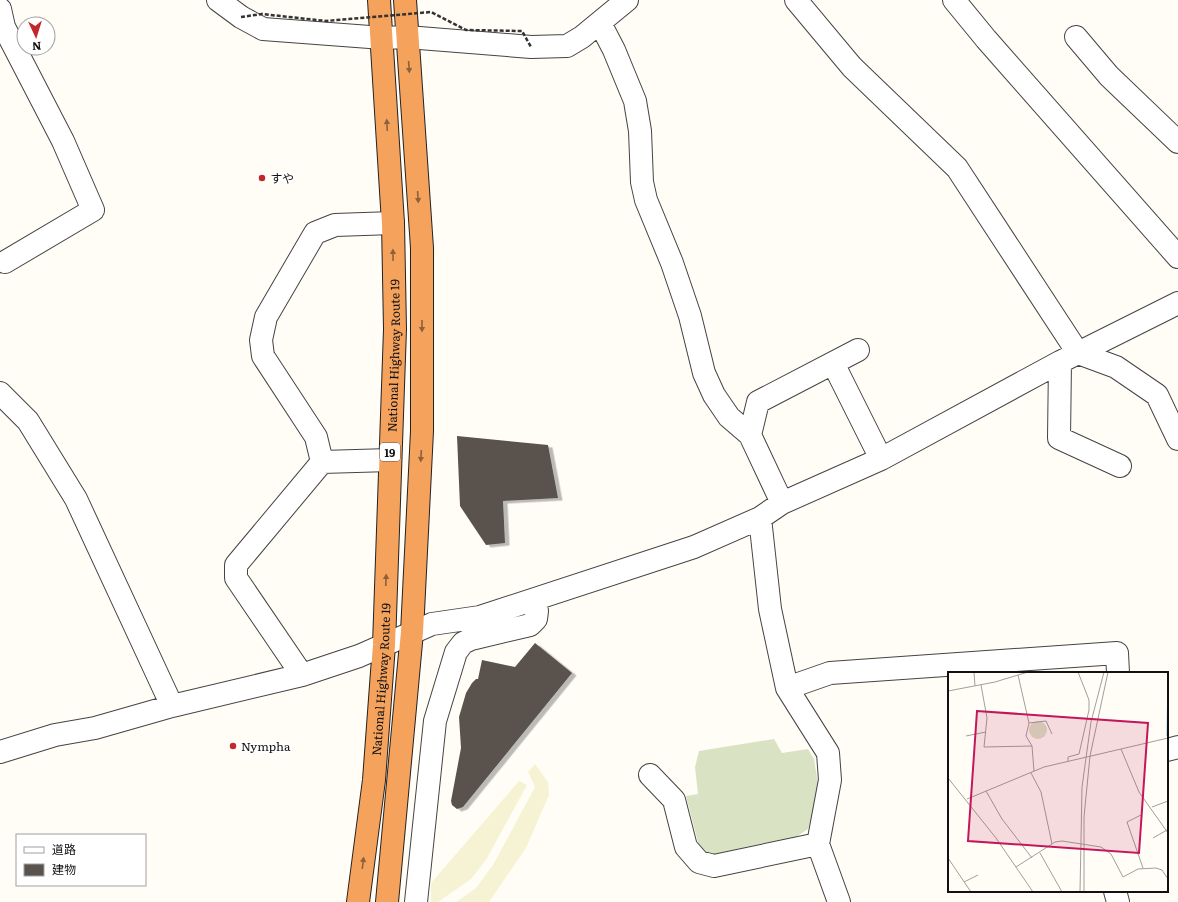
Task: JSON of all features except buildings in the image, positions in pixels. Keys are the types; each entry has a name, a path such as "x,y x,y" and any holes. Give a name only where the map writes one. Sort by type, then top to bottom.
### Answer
{"highway":[{"name":"National Highway Route 19","path":"358,902 374,780 384,645 395,329 393,223 383,38 379,0"},
{"path":"387,902 412,632 422,431 422,256 405,0"}],"street":[{"path":"218,0 241,17 263,29 383,38 407,37 531,47 566,46 582,37 627,0"},
{"path":"796,0 852,67 957,168 1069,357 1059,438 1120,466"},
{"path":"954,0 986,39 1178,257"},
{"path":"0,9 4,27 63,141 93,210 5,262"},
{"path":"600,23 614,50 635,101 640,131 642,182 646,200 672,263 690,316 704,373 714,396 728,417 750,435 782,502"},
{"path":"1076,37 1109,76 1178,142"},
{"path":"322,462 316,437 263,356 261,340 266,317 316,233 335,225 393,223"},
{"path":"0,752 54,735 95,728 172,706 302,674 359,656 432,624 480,617 694,547 760,518 782,502 881,459 1069,357 1178,303"},
{"path":"750,435 758,402 858,350"},
{"path":"1069,357 1116,367 1157,396 1178,439"},
{"path":"833,363 881,459"},
{"path":"0,394 28,421 76,499 172,706"},
{"path":"302,674 236,578 236,565 322,462 390,460"},
{"path":"760,518 770,609 786,688 828,753 830,780 818,844 839,902"},
{"path":"416,902 435,721 456,652 463,643 471,639 530,625 536,619 537,611 534,600"},
{"path":"786,688 830,673 1117,653 1118,672"},
{"path":"1168,750 1178,746"},
{"path":"650,775 674,800 686,847 698,862 714,866 818,844"},
{"path":"1115,892 1118,902"}],"path":[{"path":"241,17 262,14 326,21 431,12 466,30 522,31 531,47"}],"shaded area":[{"path":"535,764 548,782 549,795 526,848 489,902 456,902 476,888 493,865 535,787 528,772"},
{"path":"519,781 527,785 486,860 471,879 438,902 431,902 431,883"}],"green space":[{"path":"774,739 782,753 808,749 814,759 818,784 808,829 790,841 719,857 700,850 686,796 698,794 695,767 699,751"}],"place":[{"name":"すや","path":"262,178"},
{"name":"Nympha","path":"233,746"}]}
